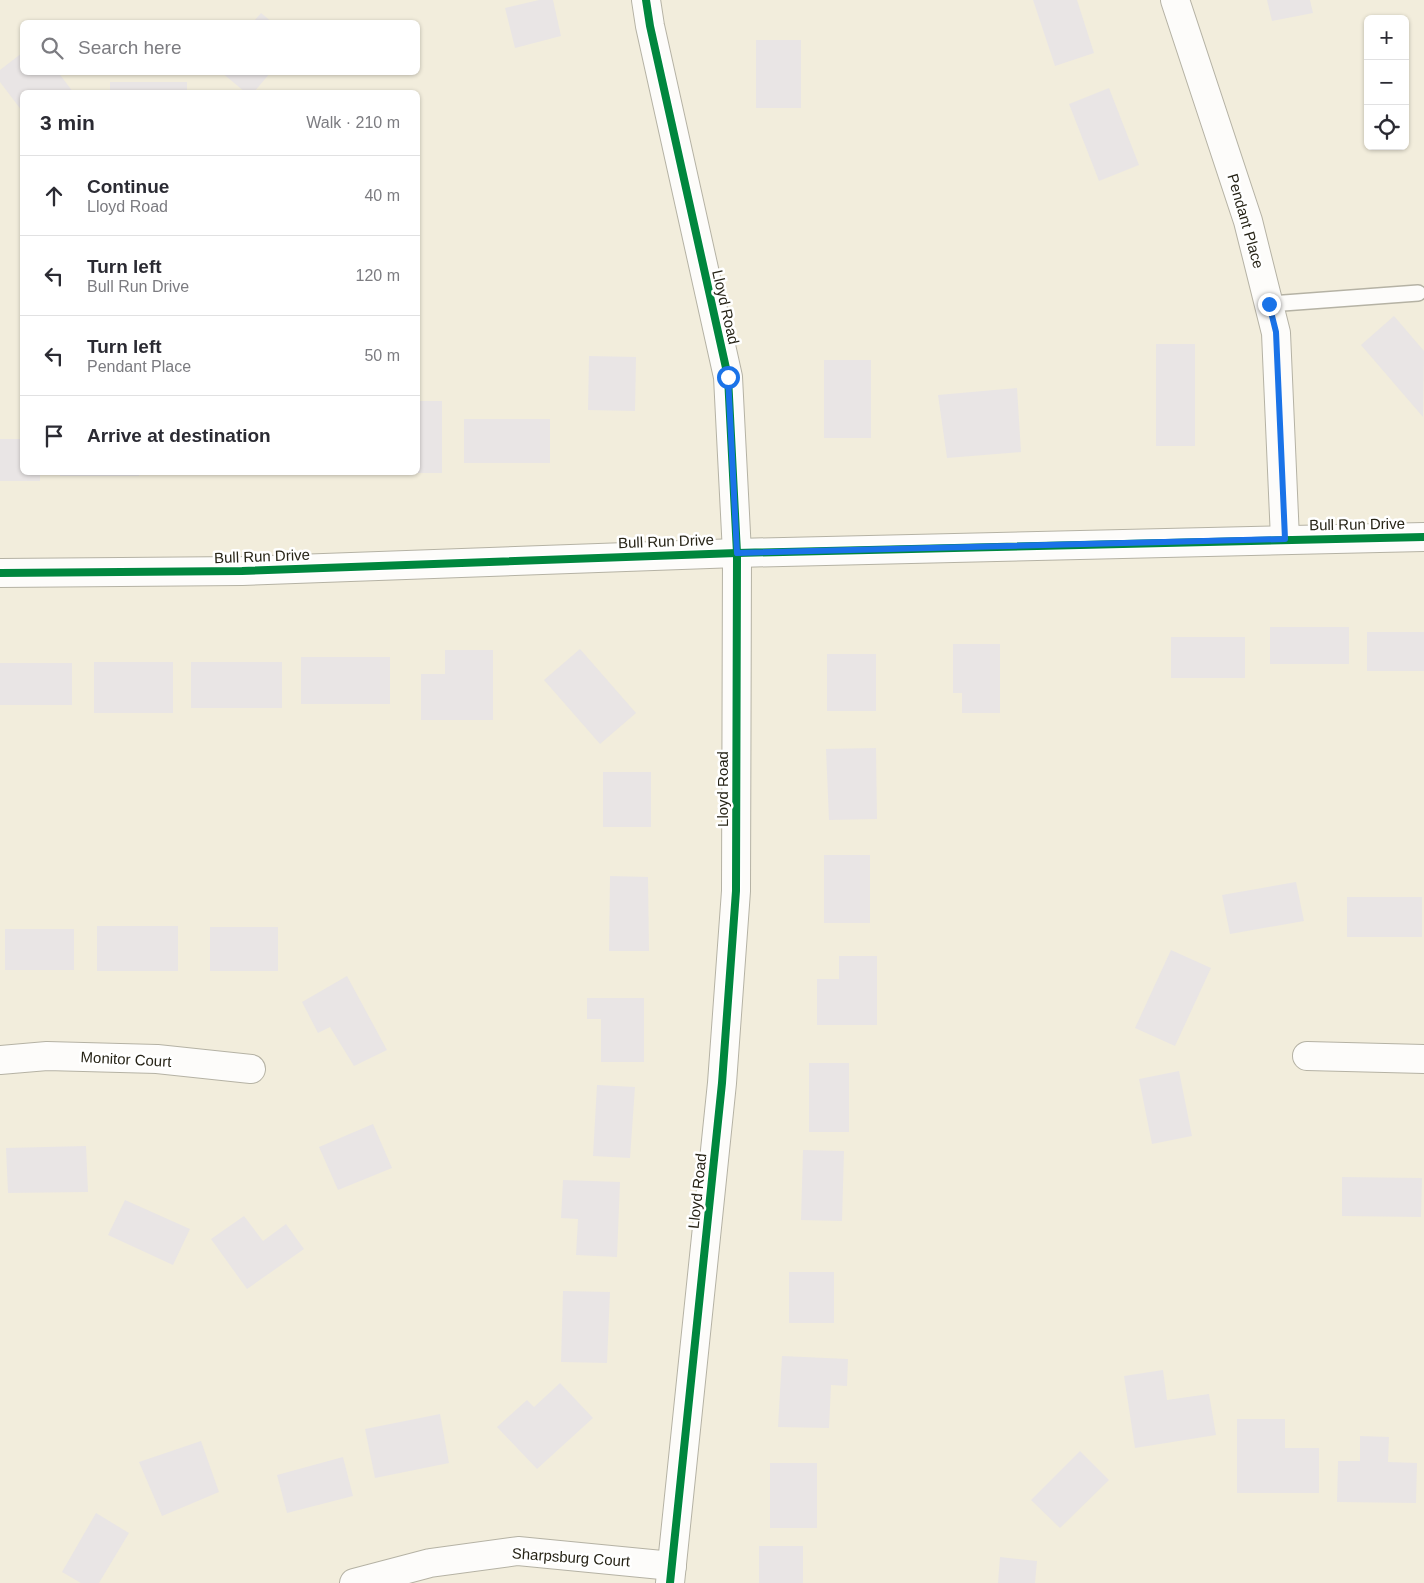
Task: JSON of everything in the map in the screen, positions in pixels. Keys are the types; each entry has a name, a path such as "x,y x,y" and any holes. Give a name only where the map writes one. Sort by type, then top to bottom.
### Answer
{"street":[{"name":"Lloyd Road","path":"646,0 678,158 728,377 737,553 736,891 722,1083 671,1574"},
{"name":"Pendant Place","path":"1175,0 1248,221 1276,332 1285,539"},
{"name":"Bull Run Drive","path":"0,573 242,571 737,553 1424,537"},
{"name":"Monitor Court","path":"0,1060 47,1056 147,1058 251,1069"},
{"path":"1307,1056 1424,1059"},
{"name":"Sharpsburg Court","path":"354,1583 430,1563 518,1551 671,1574"}],"lane":[{"path":"1269,304 1418,293"}],"building":[{"path":"539,0 553,0 561,36 515,48 505,8"},
{"path":"1033,0 1077,0 1094,53 1055,66"},
{"path":"1267,0 1310,0 1313,13 1272,21"},
{"path":"261,13 270,20 255,20"},
{"path":"756,40 801,40 801,108 756,108"},
{"path":"20,55 20,75 60,75 72,90 20,90 20,108 0,82 0,70"},
{"path":"225,75 268,75 256,90 243,90"},
{"path":"110,82 187,82 187,90 110,90"},
{"path":"1109,88 1139,165 1099,181 1069,104"},
{"path":"1394,316 1424,351 1423,417 1361,345"},
{"path":"1156,344 1195,344 1195,446 1156,446"},
{"path":"589,356 636,357 635,411 588,410"},
{"path":"824,360 871,360 871,438 824,438"},
{"path":"1017,388 1021,452 947,458 938,395"},
{"path":"420,401 442,401 442,473 420,473"},
{"path":"464,419 550,419 550,463 464,463"},
{"path":"0,439 20,439 20,475 40,475 40,481 0,481"},
{"path":"60,475 139,475 139,476"},
{"path":"1270,627 1349,627 1349,664 1270,664"},
{"path":"1367,632 1424,632 1424,671 1367,671"},
{"path":"1171,637 1245,637 1245,678 1171,678"},
{"path":"953,644 1000,644 1000,713 962,713 962,693 953,693"},
{"path":"580,649 636,713 600,744 544,680"},
{"path":"445,650 493,650 493,720 421,720 421,674 445,674"},
{"path":"827,654 876,654 876,711 827,711"},
{"path":"301,657 390,657 390,704 301,704"},
{"path":"94,662 173,662 173,713 94,713"},
{"path":"191,662 282,662 282,708 191,708"},
{"path":"0,663 72,663 72,705 0,705"},
{"path":"876,748 877,819 829,820 826,749"},
{"path":"603,772 651,772 651,827 603,827"},
{"path":"824,855 870,855 870,923 824,923"},
{"path":"610,876 648,877 649,951 609,951"},
{"path":"1296,882 1304,921 1230,934 1222,895"},
{"path":"1347,897 1422,897 1422,937 1347,937"},
{"path":"97,926 178,926 178,971 97,971"},
{"path":"210,927 278,927 278,971 210,971"},
{"path":"5,929 74,929 74,970 5,970"},
{"path":"1171,950 1211,968 1175,1046 1135,1028"},
{"path":"839,956 877,956 877,1025 817,1025 817,979 839,979"},
{"path":"347,976 387,1050 354,1066 330,1027 318,1033 302,1002"},
{"path":"587,998 644,998 644,1062 601,1062 601,1019 587,1019"},
{"path":"809,1063 849,1063 849,1132 809,1132"},
{"path":"1179,1071 1192,1136 1152,1144 1139,1079"},
{"path":"597,1085 635,1087 630,1158 593,1156"},
{"path":"373,1124 392,1168 338,1190 319,1147"},
{"path":"86,1146 88,1192 8,1193 6,1148"},
{"path":"803,1150 844,1151 842,1221 801,1220"},
{"path":"1342,1177 1422,1178 1421,1217 1342,1216"},
{"path":"563,1180 620,1182 617,1257 576,1255 578,1219 561,1218"},
{"path":"125,1200 190,1229 173,1265 108,1235"},
{"path":"244,1216 263,1241 286,1224 304,1249 247,1289 211,1239"},
{"path":"789,1272 834,1272 834,1323 789,1323"},
{"path":"563,1291 610,1292 607,1363 561,1362"},
{"path":"782,1356 848,1359 847,1386 831,1385 829,1428 778,1427"},
{"path":"1163,1370 1167,1400 1209,1394 1216,1435 1135,1448 1124,1376"},
{"path":"560,1383 593,1418 537,1469 497,1427 527,1400 534,1407"},
{"path":"440,1414 449,1463 375,1478 365,1429"},
{"path":"1237,1419 1285,1419 1285,1448 1319,1448 1319,1493 1237,1493"},
{"path":"1360,1436 1389,1437 1388,1462 1417,1463 1416,1503 1337,1502 1338,1461 1360,1461"},
{"path":"201,1441 219,1492 162,1516 139,1462"},
{"path":"1080,1451 1109,1480 1060,1528 1031,1500"},
{"path":"343,1457 353,1496 287,1513 277,1475"},
{"path":"770,1463 817,1463 817,1528 770,1528"},
{"path":"96,1513 129,1533 99,1583 81,1583 62,1572"},
{"path":"759,1546 803,1546 803,1583 759,1583"},
{"path":"1000,1557 1037,1561 1035,1583 998,1583"}],"cycle path":[{"path":"646,0 650,26 728,377 737,553 736,891 722,1083 670,1583"},
{"path":"0,573 242,571 737,553 1424,537"}],"route":[{"path":"728,377 737,553 1285,539 1276,332 1269,304"}]}
